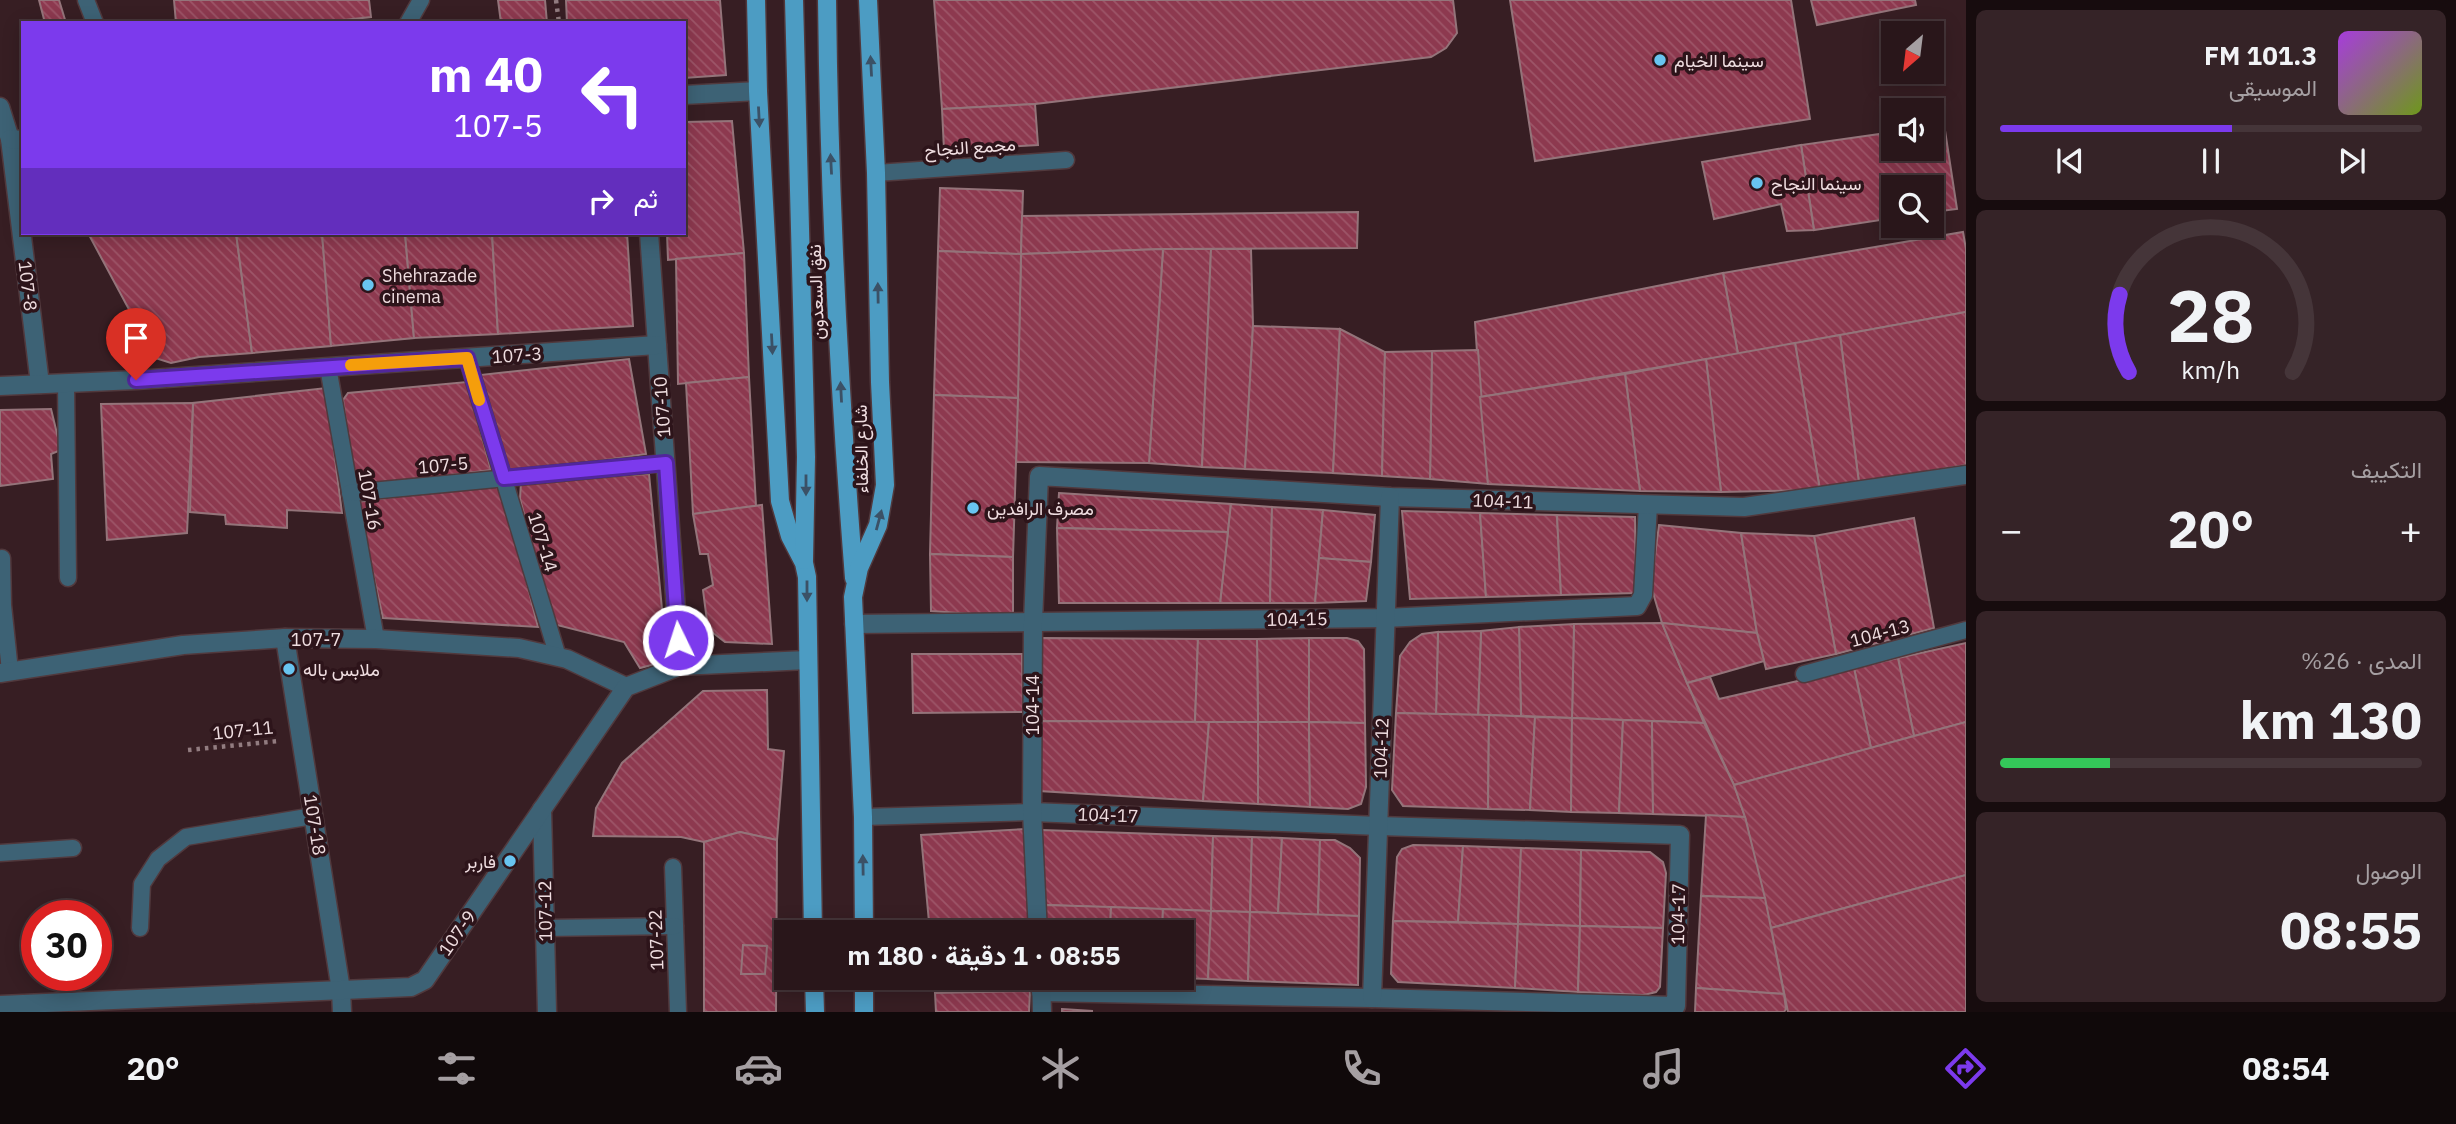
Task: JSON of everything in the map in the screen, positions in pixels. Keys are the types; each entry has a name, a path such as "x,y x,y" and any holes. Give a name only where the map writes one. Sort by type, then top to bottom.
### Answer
{"main road":[{"path":"756,0 758,91 780,501 790,536 804,563 807,577 813,920"},
{"name":"نفق السعدون","path":"794,0 806,457 804,563"},
{"name":"نفق السعدون","path":"827,0 840,384 855,582"},
{"name":"شارع الخلفاء","path":"864,920 863,817 854,624 855,582 878,525 885,485 868,0"},
{"path":"814,990 815,1012"},
{"path":"864,990 864,1012"}],"street":[{"path":"686,95 758,91"},
{"name":"107-8","path":"0,107 16,140 21,191"},
{"name":"107-8","path":"25,235 40,384"},
{"name":"107-10","path":"649,235 680,666"},
{"name":"107-3","path":"0,386 657,345"},
{"name":"104-11","path":"1039,476 1390,497 1744,507 1966,475"},
{"name":"104-14","path":"1037,920 1032,812 1033,622 1039,476"},
{"name":"104-12","path":"1372,998 1390,497"},
{"name":"104-15","path":"854,624 1385,618 1637,606 1643,595 1648,505"},
{"name":"107-7","path":"5,672 183,645 285,638 376,639 519,648 558,656 626,687"},
{"name":"107-18","path":"285,638 341,990 342,1012"},
{"path":"626,687 680,666 807,660"},
{"name":"107-9","path":"0,1005 29,1008 411,988 425,979 626,687"},
{"name":"107-12","path":"542,809 547,1012"},
{"name":"104-17","path":"1032,812 1680,835 1676,1006 1168,990"},
{"path":"1041,990 1042,1012"}],"lane":[{"path":"86,0 94,21"},
{"path":"409,21 421,0"},
{"name":"مجمع النجاح","path":"876,173 1066,160"},
{"name":"107-14","path":"467,358 558,656"},
{"name":"107-16","path":"328,367 376,639"},
{"path":"66,383 68,578"},
{"name":"107-5","path":"350,493 666,463"},
{"path":"2,558 5,672"},
{"name":"104-13","path":"1804,674 1966,630"},
{"path":"863,817 1032,812"},
{"path":"140,928 142,884 158,859 186,837 313,816"},
{"path":"0,853 73,848"},
{"name":"107-22","path":"673,867 678,1012"},
{"path":"545,928 675,926"}],"path":[{"path":"556,0 559,21"},
{"name":"107-11","path":"188,750 301,738"}],"building":[{"path":"39,0 59,0 65,21 44,21"},
{"path":"174,0 369,0 371,17 334,21 176,21"},
{"path":"498,0 545,0 547,21 501,21"},
{"path":"566,0 720,0 726,75 686,78 686,21 567,21"},
{"path":"934,0 1453,0 1457,33 1446,48 1431,57 1035,104 942,109"},
{"name":"سينما الخيام","path":"1510,0 1791,0 1810,119 1535,161"},
{"path":"1811,0 1915,0 1916,5 1817,25"},
{"path":"1035,104 1038,145 944,150 942,109"},
{"path":"732,121 744,253 668,260 667,235 686,235 686,122"},
{"path":"1944,124 1957,209 1944,211 1944,175 1881,175 1881,220 1814,230 1801,145 1881,134 1881,161 1944,161"},
{"name":"سينما النجاح","path":"1801,145 1814,230 1787,231 1781,204 1714,219 1702,162"},
{"path":"940,188 1023,191 1021,254 938,251"},
{"path":"1358,212 1357,248 1163,249 1021,254 1022,216"},
{"path":"1963,232 1966,249 1966,312 1738,354 1723,273 1928,238 1944,238 1944,235"},
{"path":"89,235 236,235 252,353 199,357 171,363 155,358"},
{"path":"236,235 322,235 331,346 252,353"},
{"name":"Shehrazade cinema","path":"322,235 405,235 414,338 331,346"},
{"path":"405,235 492,235 498,334 414,338"},
{"path":"492,235 627,235 633,326 498,334"},
{"path":"1163,249 1211,249 1202,467 1149,463"},
{"path":"1163,249 1149,463 1016,462 1021,254"},
{"path":"1211,249 1251,249 1253,326 1245,469 1202,467"},
{"path":"938,251 1021,254 1018,398 934,395"},
{"path":"744,253 749,377 678,384 676,259"},
{"path":"1723,273 1738,354 1480,397 1475,322"},
{"path":"1966,312 1966,465 1859,483 1840,335"},
{"path":"1253,326 1340,329 1333,473 1245,469"},
{"path":"1340,329 1385,352 1382,476 1333,473"},
{"path":"1840,335 1859,483 1820,490 1795,343"},
{"path":"1795,343 1820,490 1721,492 1706,359"},
{"path":"1478,350 1488,484 1430,479 1432,351"},
{"path":"1432,351 1430,479 1382,476 1385,352"},
{"path":"629,359 646,454 511,474 480,375"},
{"path":"1706,359 1721,492 1640,491 1625,374"},
{"path":"1625,374 1640,491 1488,484 1480,397"},
{"path":"749,377 756,506 693,514 686,383"},
{"path":"467,382 491,470 363,486 354,481 343,400 348,393"},
{"path":"326,388 342,513 287,510 287,528 226,524 225,515 190,512 193,403"},
{"name":"مصرف الرافدين","path":"934,395 1018,398 1013,557 930,554"},
{"path":"193,403 187,533 107,540 101,404"},
{"path":"51,409 61,450 51,454 53,479 0,486 0,410"},
{"path":"649,474 667,661 640,668 624,642 553,624 520,499 521,482"},
{"path":"492,484 504,493 538,627 383,618 357,502"},
{"path":"1059,493 1231,504 1228,532 1057,528"},
{"path":"1231,504 1272,507 1270,603 1220,603"},
{"path":"762,505 772,644 725,642 708,629 703,590 713,585 708,554 700,554 693,514"},
{"path":"1272,507 1323,510 1315,603 1270,603"},
{"path":"1323,510 1375,515 1371,562 1319,558"},
{"path":"1402,511 1480,513 1486,597 1410,599"},
{"path":"1480,513 1557,515 1561,595 1486,597"},
{"path":"1557,515 1635,517 1636,593 1561,595"},
{"path":"1914,518 1934,628 1836,654 1814,536"},
{"path":"1659,525 1741,533 1757,633 1662,623 1651,586"},
{"path":"1057,528 1228,532 1220,603 1059,603"},
{"path":"1741,533 1814,536 1836,654 1766,669 1757,633"},
{"path":"930,554 1013,557 1013,617 931,611"},
{"path":"1319,558 1371,562 1366,601 1315,603"},
{"path":"1662,623 1704,723 1572,718 1574,624"},
{"path":"1662,623 1757,633 1764,661 1687,683"},
{"path":"1574,624 1572,718 1521,716 1519,627"},
{"path":"1519,627 1521,716 1478,715 1481,631"},
{"path":"1481,631 1478,715 1436,714 1438,632"},
{"path":"1438,632 1436,714 1396,713 1400,656 1410,642 1422,634"},
{"path":"1042,638 1198,639 1195,722 1040,721"},
{"path":"1309,638 1309,722 1258,722 1257,639"},
{"path":"1309,638 1347,638 1358,641 1364,649 1365,723 1309,722"},
{"path":"1198,639 1257,639 1258,722 1195,722"},
{"path":"1966,643 1966,722 1914,736 1898,658"},
{"path":"912,654 1022,654 1023,712 913,713"},
{"path":"1898,658 1914,736 1871,748 1854,668"},
{"path":"1854,668 1871,748 1734,785 1687,683 1710,677 1719,699"},
{"path":"767,690 768,749 784,751 777,840 740,832 704,842 681,837 593,836 596,808 622,763 703,691"},
{"path":"1396,713 1489,715 1488,809 1403,806 1392,790"},
{"path":"1489,715 1535,717 1530,810 1488,809"},
{"path":"1535,717 1572,718 1571,812 1530,810"},
{"path":"1572,718 1623,720 1619,813 1571,812"},
{"path":"1623,720 1652,721 1653,814 1619,813"},
{"path":"1040,721 1209,722 1203,801 1039,791"},
{"path":"1652,721 1704,723 1734,785 1745,817 1653,814"},
{"path":"1209,722 1258,722 1258,804 1203,801"},
{"path":"1258,722 1309,722 1310,807 1258,804"},
{"path":"1309,722 1365,723 1366,787 1361,804 1348,809 1310,807"},
{"path":"1966,722 1966,875 1771,928 1745,817 1734,785"},
{"path":"1706,815 1745,817 1765,898 1701,896"},
{"path":"1026,829 1029,920 929,920 921,835"},
{"path":"1042,830 1213,836 1211,911 1045,905"},
{"path":"740,832 777,840 777,920 774,920 776,1012 704,1012 704,842"},
{"path":"1213,836 1252,837 1250,912 1211,911"},
{"path":"1252,837 1282,838 1278,913 1250,912"},
{"path":"1282,838 1320,840 1318,915 1278,913"},
{"path":"1320,840 1335,840 1350,848 1360,858 1359,916 1318,915"},
{"path":"1413,845 1463,846 1458,922 1393,921 1397,857 1402,849"},
{"path":"1463,846 1521,848 1518,924 1458,922"},
{"path":"1521,848 1581,850 1580,926 1518,924"},
{"path":"1581,850 1650,852 1663,862 1666,873 1663,928 1580,926"},
{"path":"1966,875 1966,1012 1788,1012 1771,928"},
{"path":"1701,896 1765,898 1784,994 1696,988"},
{"path":"1045,905 1111,907 1110,920 1046,920"},
{"path":"1111,907 1163,909 1163,920 1110,920"},
{"path":"1163,909 1211,911 1208,979 1194,978 1194,920 1163,920"},
{"path":"1211,911 1250,912 1248,981 1208,979"},
{"path":"1250,912 1359,916 1358,985 1248,981"},
{"path":"1393,921 1518,924 1515,988 1398,982 1391,974"},
{"path":"1518,924 1580,926 1578,992 1515,988"},
{"path":"1580,926 1663,928 1660,987 1656,992 1644,995 1578,992"},
{"path":"743,945 767,946 765,974 741,974"},
{"path":"1696,988 1784,994 1786,1009 1784,1012 1695,1012"},
{"path":"935,990 1030,990 1030,991 935,993"},
{"path":"1030,991 1029,1012 936,1012 935,993"},
{"path":"1062,1009 1092,1011 1092,1012 1062,1012"}],"slow traffic":[{"path":"351,365 467,358 479,400"}],"place":[{"name":"سينما الخيام","path":"1660,60"},
{"name":"سينما النجاح","path":"1757,183"},
{"name":"Shehrazade cinema","path":"368,285"},
{"name":"مصرف الرافدين","path":"973,508"},
{"name":"ملابس باله","path":"289,669"},
{"name":"فاربر","path":"510,861"}],"route":[{"path":"136,380 467,358 504,478 666,463 678,640"}]}
